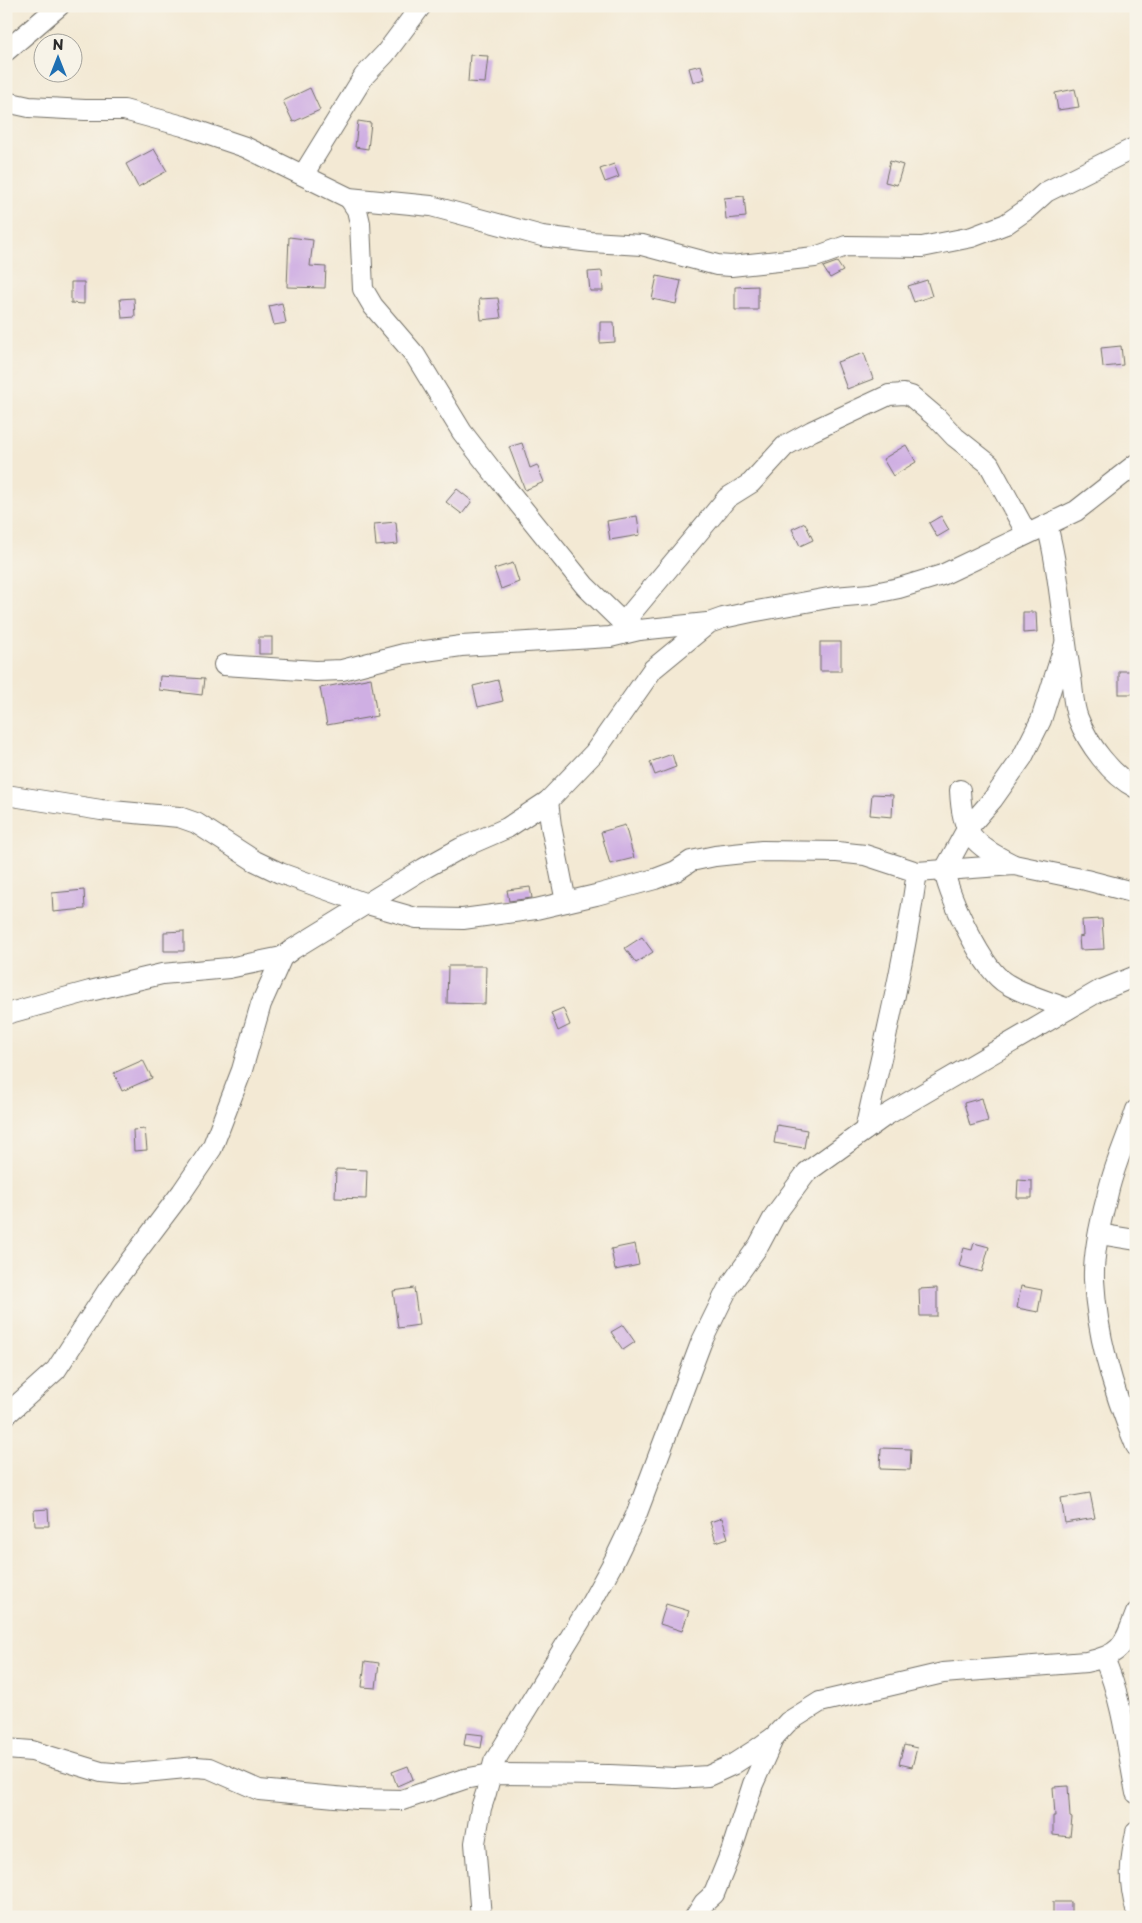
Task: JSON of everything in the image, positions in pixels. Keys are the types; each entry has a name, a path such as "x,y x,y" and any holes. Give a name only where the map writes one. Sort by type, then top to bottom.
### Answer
{"street":[{"path":"6,51 59,6"},
{"path":"304,175 364,76 385,54 421,6"},
{"path":"6,102 39,107 124,110 183,126 245,147 349,198 431,206 542,236 591,242 642,245 732,266 815,257 846,246 922,247 972,237 1006,224 1026,210 1046,192 1136,147"},
{"path":"349,198 357,210 360,223 363,289 373,306 415,355 462,432 585,586 631,626"},
{"path":"631,626 727,498 751,483 785,446 812,431 889,395 904,394 911,396 937,418 955,437 989,464 1027,534"},
{"path":"224,665 316,671 342,670 404,654 461,646 610,637 631,626 709,623 751,612 834,597 870,594 916,584 974,561 1076,511 1136,464"},
{"path":"1047,525 1055,556 1065,644 1078,717 1088,739 1106,762 1127,784 1136,788"},
{"path":"6,1014 162,974 228,968 282,957 438,861 507,828 548,801 594,753 653,669 709,623"},
{"path":"1065,644 1041,720 1022,758 993,799 967,829 944,871 947,884 971,938 994,974 1006,984 1068,1009"},
{"path":"960,790 961,812 972,838 988,852 1014,865"},
{"path":"6,795 101,810 179,817 196,823 254,861 280,873 367,904 416,918 463,919 536,909 655,880 691,861 715,856 762,851 837,852 865,855 917,872 1014,865 1086,880 1136,894"},
{"path":"548,801 566,902"},
{"path":"865,1130 902,966 914,902 917,872"},
{"path":"6,1415 56,1370 108,1290 182,1192 212,1148 242,1070 261,1004 282,957"},
{"path":"481,1917 474,1843 481,1808 494,1762 590,1606 614,1560 637,1513 701,1343 727,1290 759,1245 775,1215 807,1172 885,1116 1099,991 1136,976"},
{"path":"1136,1110 1107,1195 1099,1234 1094,1280 1101,1334 1122,1413 1136,1446"},
{"path":"1099,1234 1136,1240"},
{"path":"6,1749 32,1751 101,1772 124,1774 188,1767 209,1768 259,1790 357,1799 402,1800 464,1779 491,1774 610,1775 676,1778 708,1776 732,1765 774,1737 788,1722 820,1702 943,1673 1086,1662 1104,1658 1120,1649 1131,1633 1136,1612"},
{"path":"1104,1658 1115,1683 1130,1753 1136,1793"},
{"path":"695,1917 704,1903 714,1894 731,1852 753,1784 774,1737"},
{"path":"1136,1832 1130,1866 1132,1892 1136,1910"}],"building":[{"path":"470,55 488,56 485,83 468,82"},
{"path":"701,65 705,79 693,82 689,68"},
{"path":"310,88 320,110 293,122 283,101"},
{"path":"1075,89 1079,107 1058,110 1055,93"},
{"path":"358,121 371,123 368,149 355,147"},
{"path":"154,149 167,171 138,187 126,164"},
{"path":"890,161 903,165 897,185 885,182"},
{"path":"614,164 619,177 605,182 600,169"},
{"path":"744,196 746,217 726,219 724,198"},
{"path":"289,237 313,240 310,266 326,267 325,288 287,287"},
{"path":"837,262 843,271 830,278 823,267"},
{"path":"602,271 603,291 590,291 588,272"},
{"path":"657,276 681,281 676,304 652,299"},
{"path":"927,280 932,296 914,302 908,286"},
{"path":"71,282 84,282 84,304 71,303"},
{"path":"758,286 758,310 735,310 735,287"},
{"path":"134,298 135,317 122,318 120,299"},
{"path":"498,298 501,318 481,320 479,299"},
{"path":"282,303 286,323 274,325 269,306"},
{"path":"600,322 614,322 615,342 600,343"},
{"path":"1121,346 1123,365 1103,367 1101,348"},
{"path":"864,353 873,379 847,389 837,362"},
{"path":"522,443 530,468 537,465 544,482 525,490 509,447"},
{"path":"906,445 916,462 893,476 883,459"},
{"path":"457,489 472,501 462,514 446,502"},
{"path":"637,516 640,535 610,540 607,521"},
{"path":"941,516 949,530 937,537 929,523"},
{"path":"396,522 398,544 376,546 374,524"},
{"path":"805,523 813,540 800,546 792,529"},
{"path":"513,563 519,582 501,589 494,569"},
{"path":"1023,612 1036,612 1037,632 1023,633"},
{"path":"259,637 272,637 272,654 259,654"},
{"path":"820,642 841,642 841,671 820,671"},
{"path":"1119,671 1136,671 1136,694 1119,694"},
{"path":"160,676 204,679 202,695 159,690"},
{"path":"371,678 377,716 327,725 320,688"},
{"path":"498,680 503,701 478,707 473,686"},
{"path":"672,754 676,767 655,775 650,762"},
{"path":"872,794 893,795 892,817 870,815"},
{"path":"625,825 634,858 610,864 601,832"},
{"path":"530,887 532,898 509,901 507,890"},
{"path":"84,890 85,909 53,912 52,893"},
{"path":"1102,919 1104,949 1080,950 1079,937 1083,936 1082,920"},
{"path":"184,931 184,951 164,951 164,932"},
{"path":"642,937 653,952 636,963 625,948"},
{"path":"448,966 486,966 485,1004 447,1003"},
{"path":"563,1008 570,1025 558,1031 551,1013"},
{"path":"143,1060 152,1078 122,1091 114,1073"},
{"path":"982,1098 988,1121 970,1126 964,1103"},
{"path":"777,1125 807,1130 804,1148 774,1143"},
{"path":"145,1129 147,1150 134,1151 133,1130"},
{"path":"336,1169 367,1170 366,1199 335,1198"},
{"path":"1018,1180 1032,1181 1032,1198 1017,1198"},
{"path":"974,1243 989,1247 982,1272 959,1266 964,1248 972,1250"},
{"path":"635,1244 639,1265 615,1270 611,1249"},
{"path":"1021,1286 1042,1290 1038,1312 1017,1308"},
{"path":"414,1288 419,1325 398,1328 393,1291"},
{"path":"937,1288 937,1316 920,1316 919,1289"},
{"path":"623,1325 635,1342 623,1350 611,1332"},
{"path":"881,1448 911,1449 910,1470 880,1469"},
{"path":"1090,1493 1095,1518 1065,1523 1061,1498"},
{"path":"48,1509 49,1526 35,1526 34,1510"},
{"path":"722,1518 728,1538 716,1542 710,1522"},
{"path":"666,1604 689,1611 682,1631 660,1624"},
{"path":"365,1661 379,1663 376,1688 362,1687"},
{"path":"466,1733 483,1735 481,1748 464,1745"},
{"path":"904,1745 917,1748 912,1767 899,1764"},
{"path":"408,1766 413,1779 397,1786 392,1772"},
{"path":"1068,1786 1070,1817 1072,1818 1070,1837 1053,1835 1053,1816 1055,1816 1053,1787"},
{"path":"1053,1902 1071,1902 1071,1917 1053,1917"}]}
